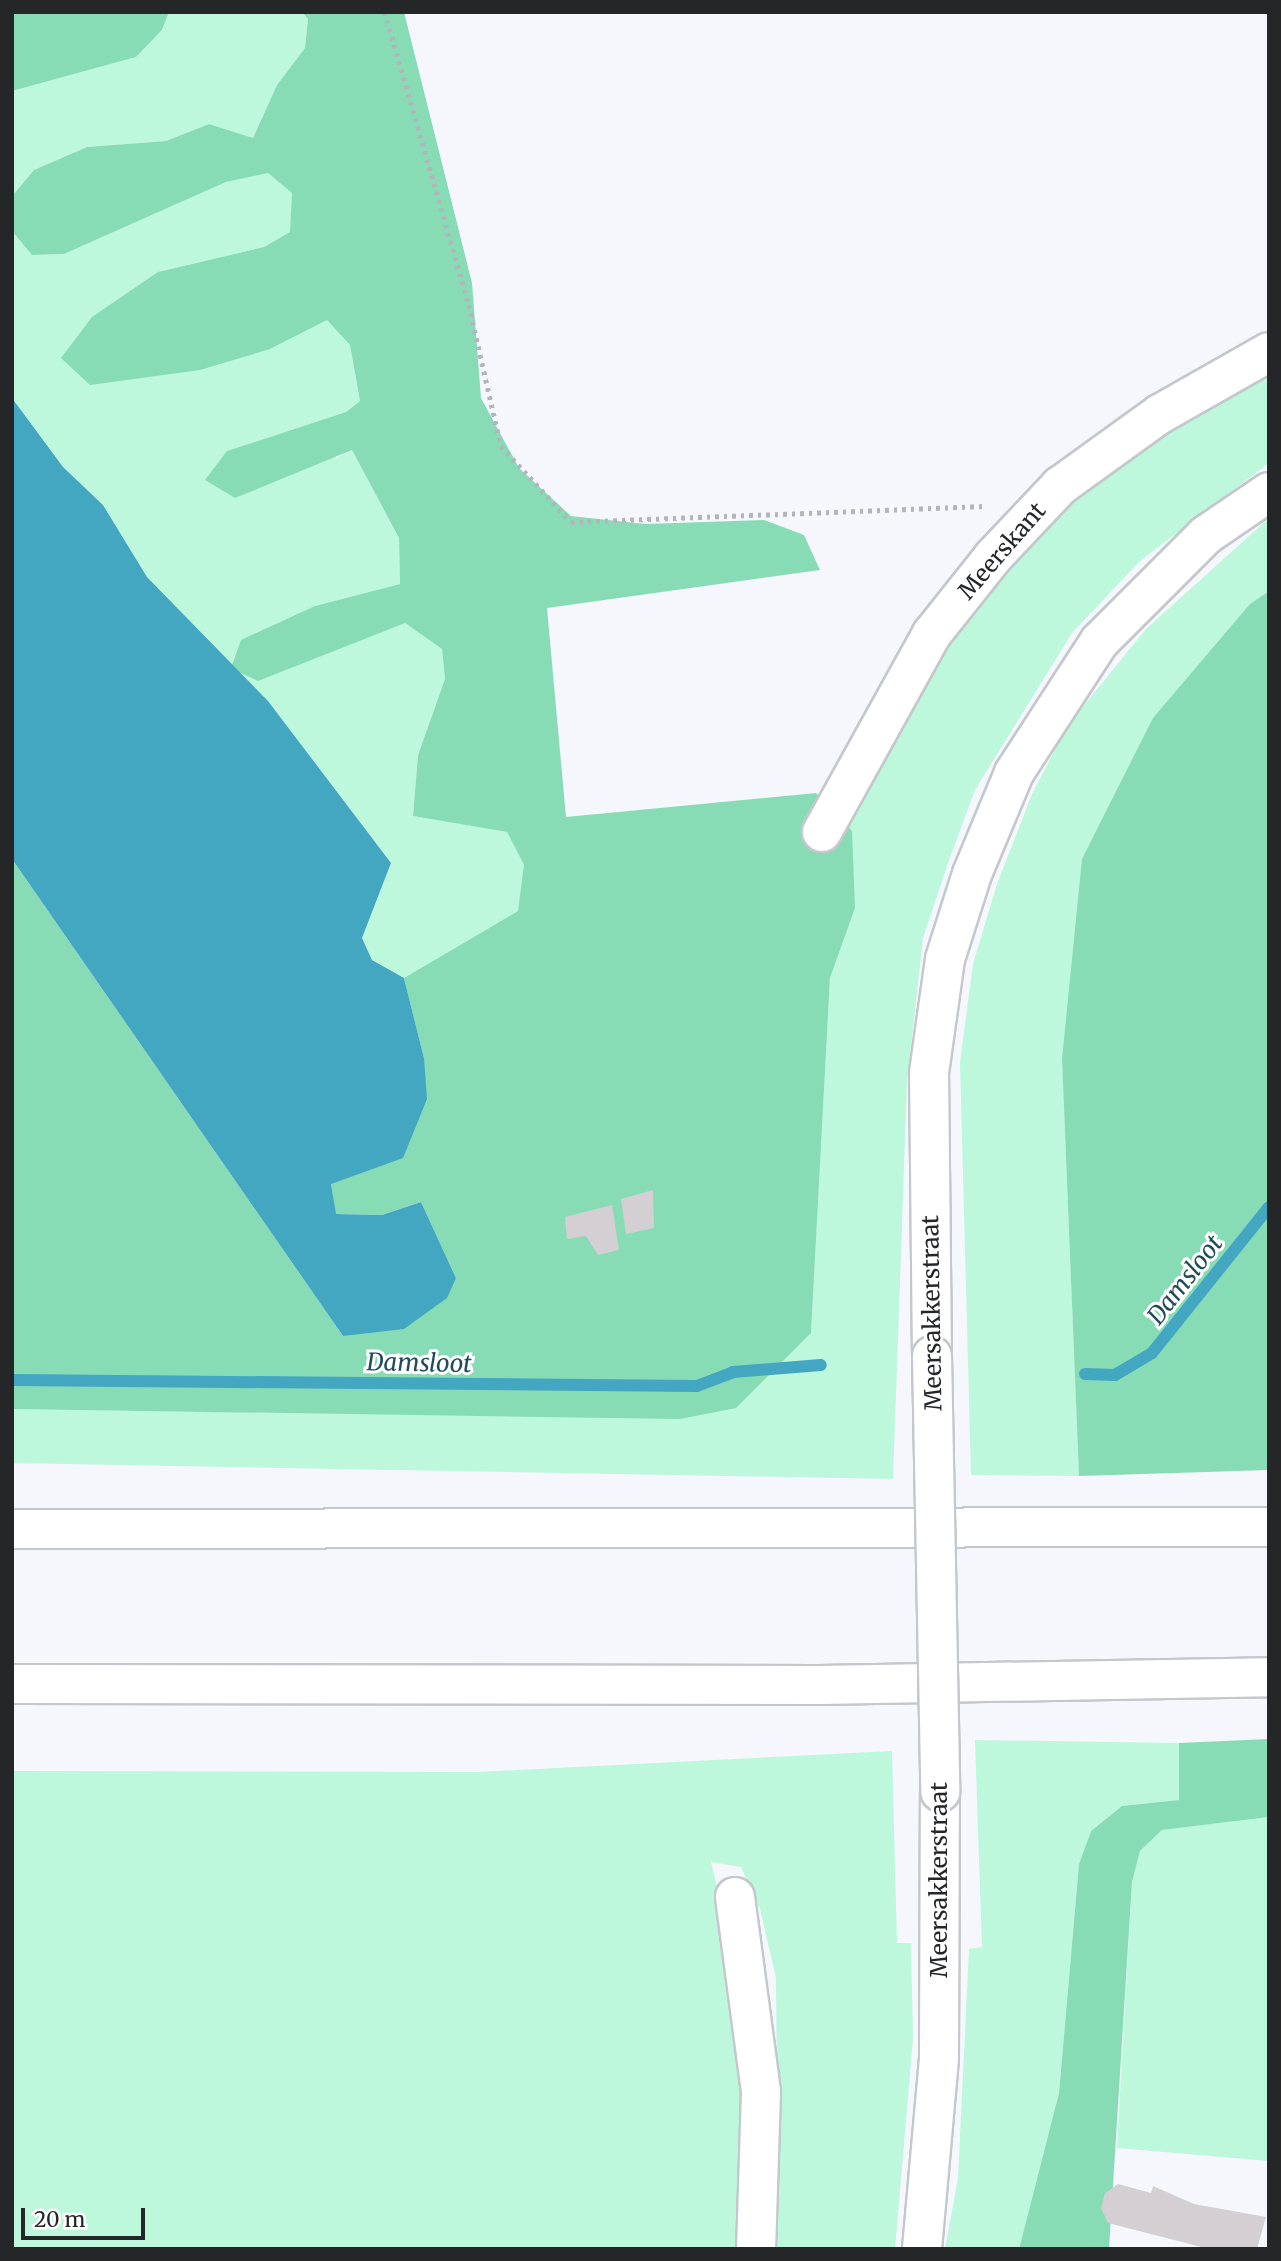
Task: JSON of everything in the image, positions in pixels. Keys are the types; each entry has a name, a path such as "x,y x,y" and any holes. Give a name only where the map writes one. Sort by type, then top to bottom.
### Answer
{"main road":[{"name":"Meerskant","path":"822,832 931,635 1029,519 1060,486 1160,414 1269,352"},
{"name":"Meersakkerstraat","path":"922,2249 939,2058 940,1792 929,1073 945,960 972,874 1014,773 1099,642 1206,535 1269,492"},
{"path":"12,1529 1269,1527"},
{"path":"12,1684 820,1685 1269,1677"},
{"path":"735,1897 761,2092 756,2249"}],"path":[{"path":"385,12 501,446 571,522 993,506 1029,519"}],"green space":[{"path":"12,12 169,12 162,30 136,57 12,91"},
{"path":"169,12 302,12 308,18 305,48 277,85 253,138 209,124 166,141 87,147 34,170 12,196 12,91 136,57 162,30"},
{"path":"302,12 404,12 472,283 481,398 519,468 571,516 645,524 764,520 804,535 820,570 547,608 566,817 816,793 852,831 855,908 830,978 811,1333 736,1408 680,1419 12,1409 12,859 343,1336 456,1278 421,1202 382,1215 335,1214 331,1183 424,1058 404,978 518,911 524,865 507,832 413,816 418,755 445,679 442,649 405,623 258,681 231,668 241,640 315,606 400,584 399,538 352,450 235,498 205,480 227,451 346,412 360,401 350,345 327,320 270,349 200,370 90,385 61,358 92,317 158,272 264,247 290,232 292,193 268,173 226,182 64,254 32,255 12,231 12,196 34,170 87,147 166,141 209,124 253,138 277,85 305,48 308,19"},
{"path":"268,172 292,193 291,232 264,247 158,272 270,349 327,319 350,345 360,401 346,412 227,451 336,458 352,450 399,538 400,584 315,606 335,648 405,623 442,649 445,679 418,755 413,816 507,832 524,865 519,911 404,978 372,960 362,938 391,863 268,701 147,577 103,505 63,467 12,398 12,231 32,255 64,254 226,182"},
{"path":"1269,366 1269,463 1140,561 1072,633 975,790 948,863 923,938 907,1083 893,1479 12,1463 12,1409 549,1416 736,1407 811,1333 830,978 855,908 840,818 950,632 1087,478"},
{"path":"1269,518 1269,591 1250,604 1062,1059 1079,1476 971,1475 960,1062 973,964 997,884 1032,794 1068,725 1146,629"},
{"path":"1269,591 1269,1470 1079,1476 1062,1059 1082,859 1153,718 1250,604"},
{"path":"1269,1739 1269,1817 1162,1830 1140,1851 1132,1882 1109,2249 1019,2249 1059,2093 1079,1864 1091,1831 1122,1806 1179,1800 1179,1743"},
{"path":"975,1740 1179,1743 1179,1800 1122,1806 1091,1831 1079,1864 1059,2093 1019,2249 945,2249 958,2178 969,1949 982,1947"},
{"path":"892,1751 897,1943 911,1943 913,2039 895,2249 778,2249 776,1978 760,1909 741,1867 711,1862 733,1953 744,2083 743,2249 12,2249 12,1771 477,1772"},
{"path":"1269,1817 1269,2161 1117,2148 1132,1882 1140,1851 1162,1830"}],"water":[{"path":"12,398 63,467 103,505 147,577 268,701 391,863 362,938 372,960 404,978 424,1058 427,1099 403,1158 331,1184 336,1214 382,1215 421,1202 456,1278 447,1298 404,1329 343,1336 12,859"}],"building":[{"path":"653,1190 654,1228 626,1234 621,1199"},
{"path":"612,1205 619,1250 598,1255 586,1236 567,1239 565,1217"},
{"path":"1118,2184 1151,2193 1153,2186 1194,2204 1266,2217 1257,2249 1209,2249 1108,2223 1101,2208 1105,2193"}],"waterway":[{"name":"Damsloot","path":"1085,1374 1115,1375 1152,1353 1269,1207"},
{"name":"Damsloot","path":"12,1380 697,1386 733,1372 821,1365"}]}
